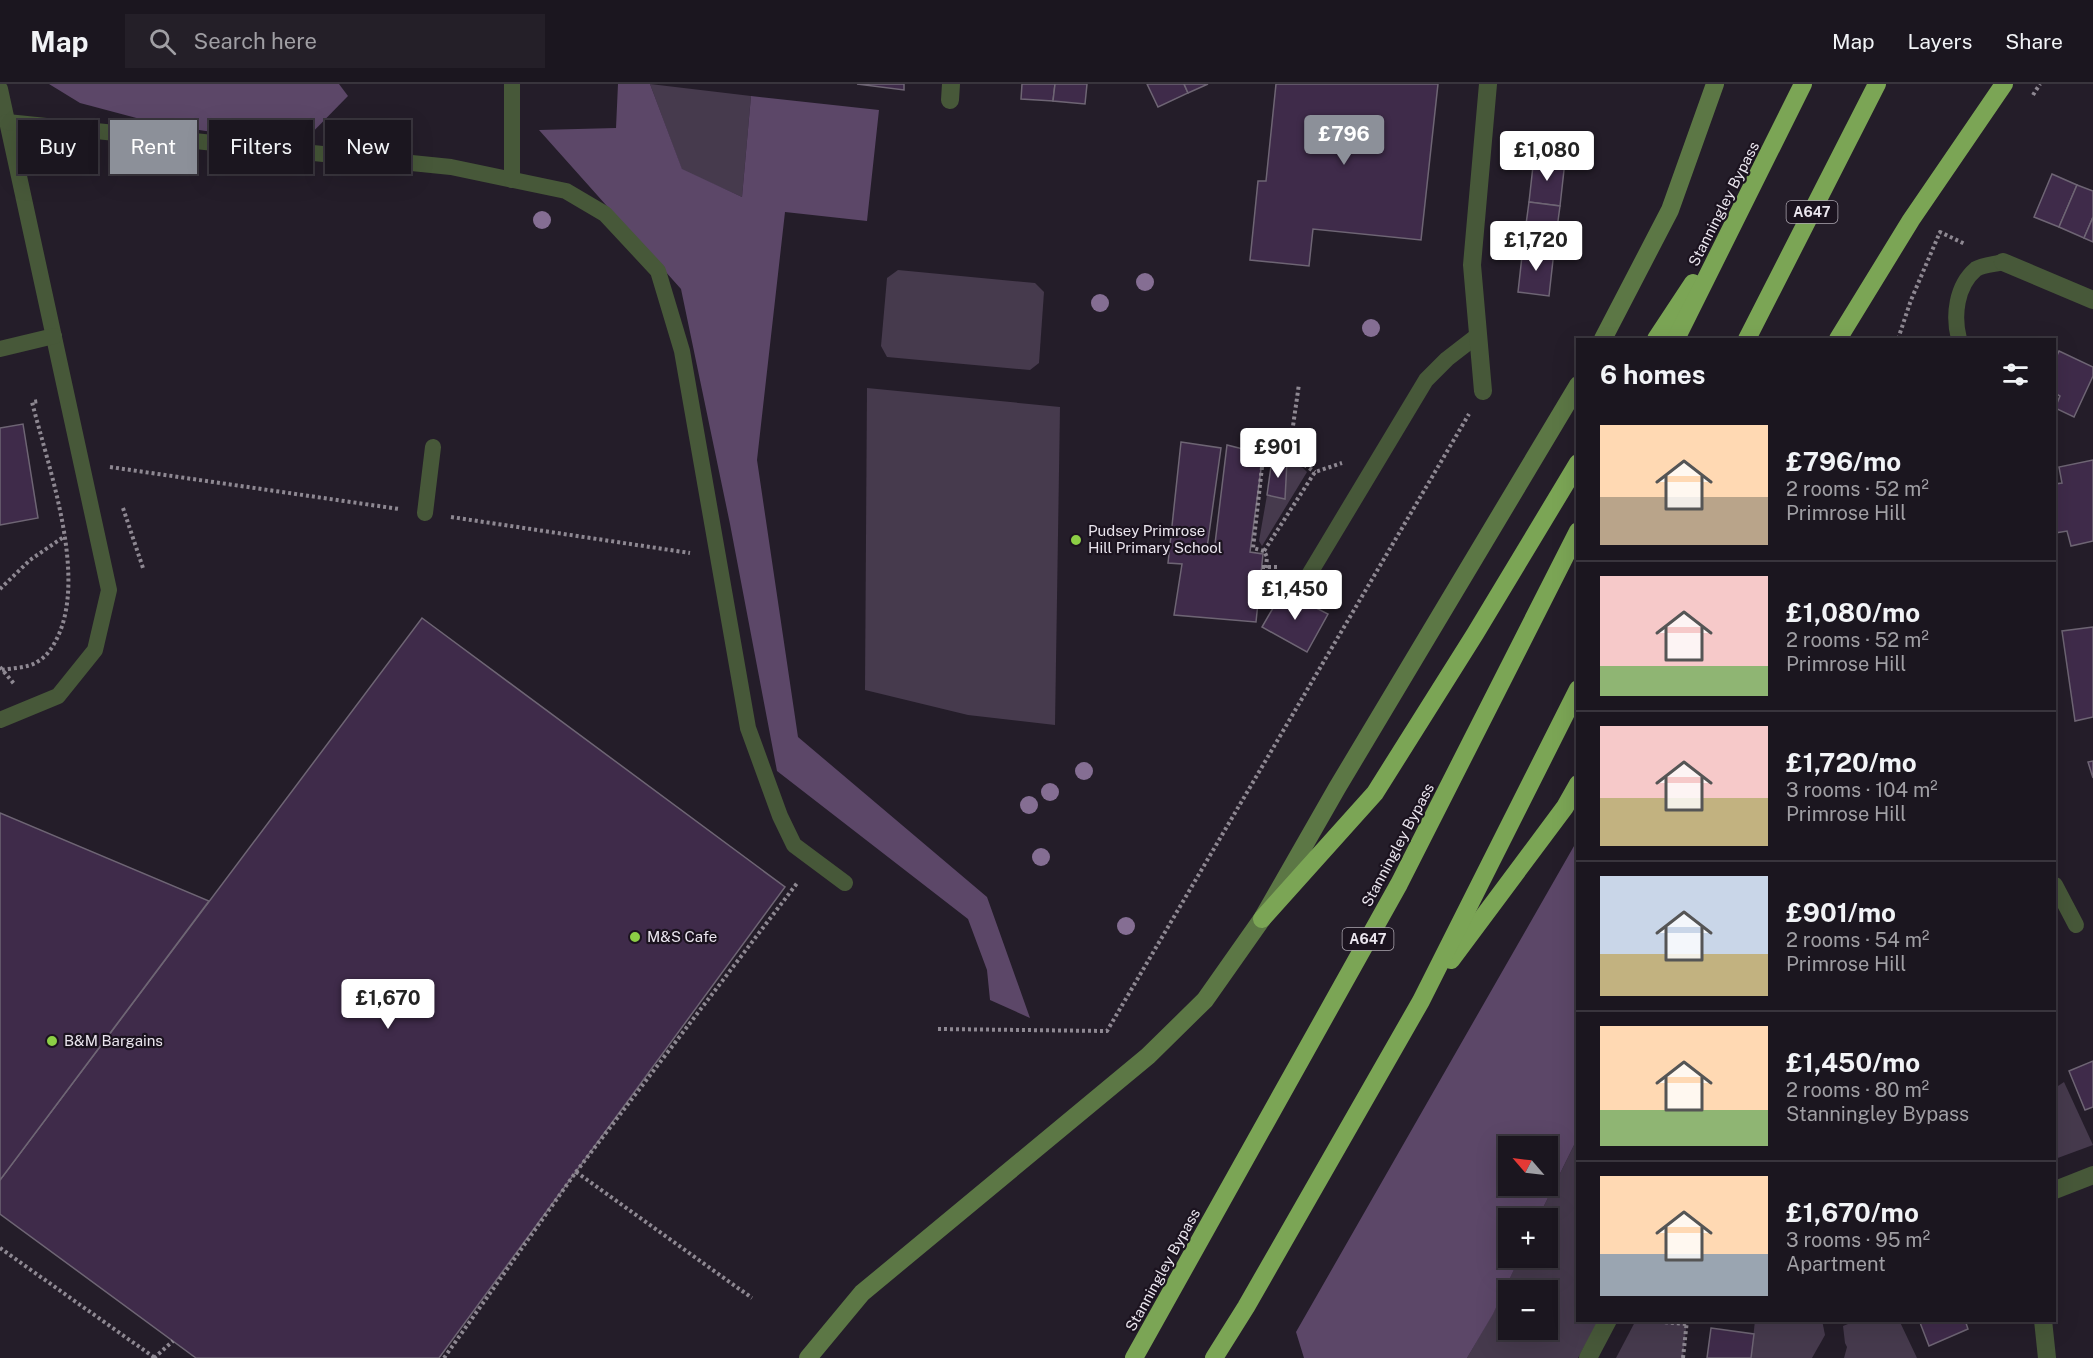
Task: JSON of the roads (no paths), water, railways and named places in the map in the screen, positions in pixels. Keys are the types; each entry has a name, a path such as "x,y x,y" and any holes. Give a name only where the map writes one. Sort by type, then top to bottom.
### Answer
{"highway":[{"name":"Stanningley Bypass","path":"1677,338 1803,84"},
{"name":"A647","path":"1749,338 1877,84"},
{"path":"1839,338 1911,220 2004,84"},
{"path":"1657,338 1743,206"},
{"path":"1262,919 1375,793 1475,634 1576,466"},
{"name":"Stanningley Bypass","path":"1134,1358 1399,884 1576,535"},
{"path":"1214,1358 1246,1307 1421,1001 1576,693"},
{"path":"1421,1001 1565,807 1576,788"}],"main road":[{"path":"1604,338 1670,210 1715,84"},
{"path":"808,1358 862,1293 1139,1063 1205,1000 1262,919 1576,388"}],"street":[{"path":"1483,390 1472,265 1488,84"},
{"path":"2003,262 2093,300"},
{"path":"2056,1190 2093,1175"},
{"path":"1588,1358 1607,1322"},
{"path":"2043,1322 2047,1358"}],"lane":[{"path":"512,84 512,180"},
{"path":"0,89 109,590 95,650 58,696 0,720"},
{"path":"8,122 451,167 566,191 605,214 658,271 682,351 748,728 780,816 794,845 845,883"},
{"path":"1959,338 1956,326 1957,302 1966,283 1977,268 2003,262"},
{"path":"1301,588 1426,380 1447,359 1478,335"},
{"path":"0,349 54,336"},
{"path":"425,513 433,447"},
{"path":"2056,887 2076,925"}],"place":[{"name":"Pudsey Primrose Hill Primary School","path":"1076,540"},
{"name":"M&S Cafe","path":"635,937"},
{"name":"B&M Bargains","path":"52,1041"}]}
